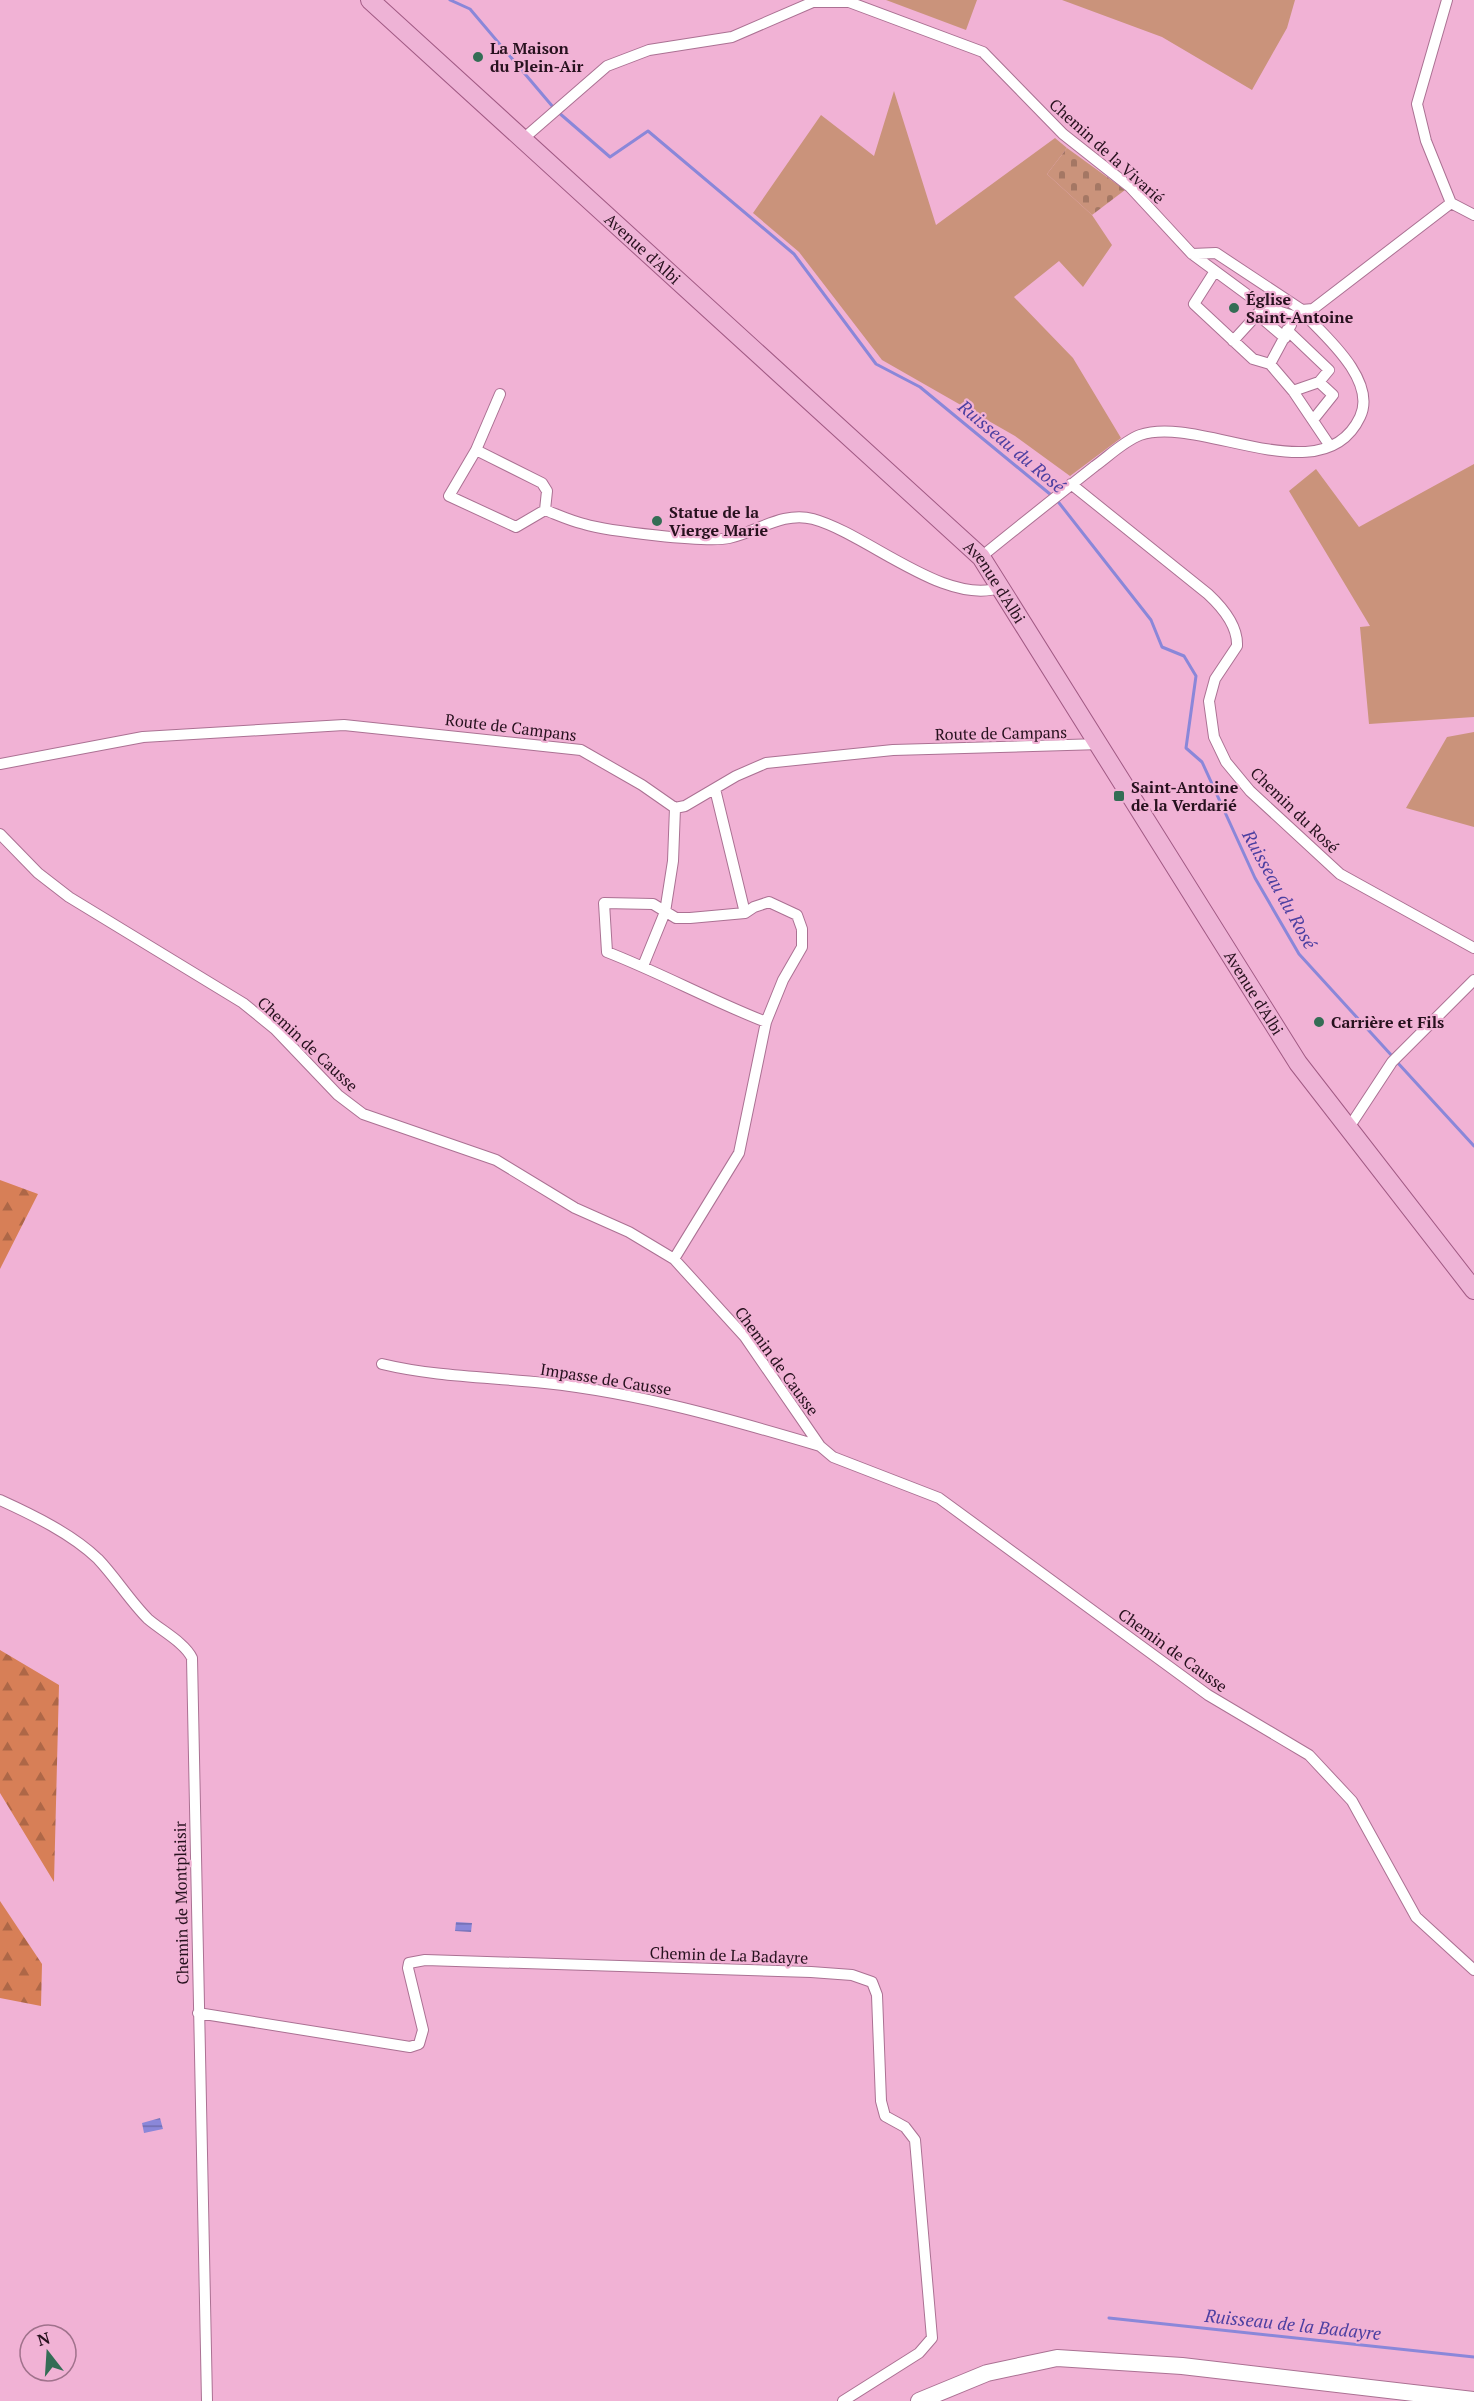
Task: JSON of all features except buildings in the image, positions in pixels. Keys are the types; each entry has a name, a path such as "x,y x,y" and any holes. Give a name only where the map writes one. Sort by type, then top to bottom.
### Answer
{"main road":[{"name":"Avenue d'Albi","path":"370,0 981,557 1101,744 1298,1063 1474,1290"},
{"path":"919,2401 987,2373 1057,2358 1182,2366 1474,2400"}],"street":[{"path":"1447,0 1417,104 1426,141 1451,203 1474,215"},
{"name":"Chemin de la Vivarié","path":"523,139 607,66 649,50 732,37 813,2 849,2 983,52 1062,134 1130,188 1192,254 1215,271 1329,370 1319,381"},
{"path":"1270,364 1286,334 1304,312 1451,203"},
{"path":"981,557 1071,484 1132,439 1150,432 1180,434 1284,452 1330,446 1346,438 1357,424 1364,410 1364,397 1344,353 1304,312 1216,253 1192,254"},
{"path":"1215,271 1194,304 1253,359 1270,364 1293,391 1330,446"},
{"path":"1233,341 1260,311 1304,312"},
{"path":"1293,391 1319,381 1333,395 1313,420"},
{"path":"500,394 476,450 449,496 516,527 545,510"},
{"path":"476,450 542,483 548,491 545,510"},
{"name":"Chemin du Rosé","path":"1071,484 1208,594 1226,614 1233,627 1237,646 1210,690 1210,716 1218,748 1250,791 1351,882 1474,948"},
{"path":"545,510 586,525 714,540 730,538 778,520 811,519 836,528 949,586 962,590 986,591 1002,587"},
{"name":"Route de Campans","path":"0,764 143,737 344,725 581,750 642,785 675,808 686,806 736,776 766,763 893,750 1101,744"},
{"path":"715,789 745,913"},
{"path":"643,966 665,912 673,861 675,808"},
{"name":"Chemin de Causse","path":"0,834 38,873 69,897 226,992 250,1009 275,1029 338,1095 363,1114 496,1160 575,1208 629,1232 674,1259 745,1337 820,1446 833,1457 939,1498 1208,1695 1309,1755 1352,1801 1416,1917 1474,1970"},
{"path":"674,1259 739,1153 766,1022 783,980 802,947 802,928 797,915 778,904 769,902 745,913 676,918 653,904 604,903 607,952 643,966 715,1002 766,1022"},
{"path":"1348,1129 1394,1060 1474,980"},
{"name":"Impasse de Causse","path":"382,1364 417,1372 546,1383 693,1408 820,1446"},
{"name":"Chemin de Montplaisir","path":"0,1500 72,1539 97,1559 145,1616 165,1635 181,1644 192,1658 207,2401"},
{"name":"Chemin de La Badayre","path":"198,2013 410,2047 419,2044 423,2030 408,1968 409,1963 425,1960 810,1972 852,1975 872,1982 878,1995 881,2101 885,2116 905,2127 915,2140 932,2338 919,2353 843,2401"}],"green space":[{"path":"886,0 977,0 966,30"},
{"path":"1062,0 1295,0 1287,28 1252,90 1162,37"},
{"path":"894,91 936,225 1055,138 1067,148 1047,174 1092,215 1112,245 1083,287 1059,261 1014,297 1073,358 1121,438 1070,476 1015,436 882,360 799,252 753,213 821,115 874,156"},
{"path":"1067,148 1125,190 1092,215 1047,174"},
{"path":"1474,464 1474,717 1369,724 1360,627 1370,626 1289,491 1316,469 1359,527"},
{"path":"1474,732 1474,827 1406,808 1447,737"},
{"path":"0,1180 38,1194 0,1269"},
{"path":"0,1650 59,1685 54,1882 0,1793"},
{"path":"0,1901 42,1964 41,2006 0,1998"}],"shaded area":[{"path":"456,1922 472,1923 471,1932 455,1931"},
{"path":"160,2118 163,2129 144,2133 142,2123"},
{"path":"1352,2327 1370,2329 1369,2337 1352,2336"}],"waterway":[{"name":"Ruisseau du Rosé","path":"450,0 470,9 553,107"},
{"name":"Ruisseau du Rosé","path":"558,112 610,157 648,131 794,254 876,364 920,387 1056,499 1151,620 1162,647 1184,656 1196,676 1186,748 1202,762 1255,878 1299,954 1393,1057"},
{"name":"Ruisseau du Rosé","path":"1397,1062 1474,1146"},
{"name":"Ruisseau de la Badayre","path":"1109,2318 1474,2357"}],"place":[{"name":"La Maison du Plein-Air","path":"478,57"},
{"name":"Église Saint-Antoine","path":"1234,308"},
{"name":"Statue de la Vierge Marie","path":"657,521"},
{"name":"Saint-Antoine de la Verdarié","path":"1119,796"},
{"name":"Carrière et Fils","path":"1319,1022"}]}
